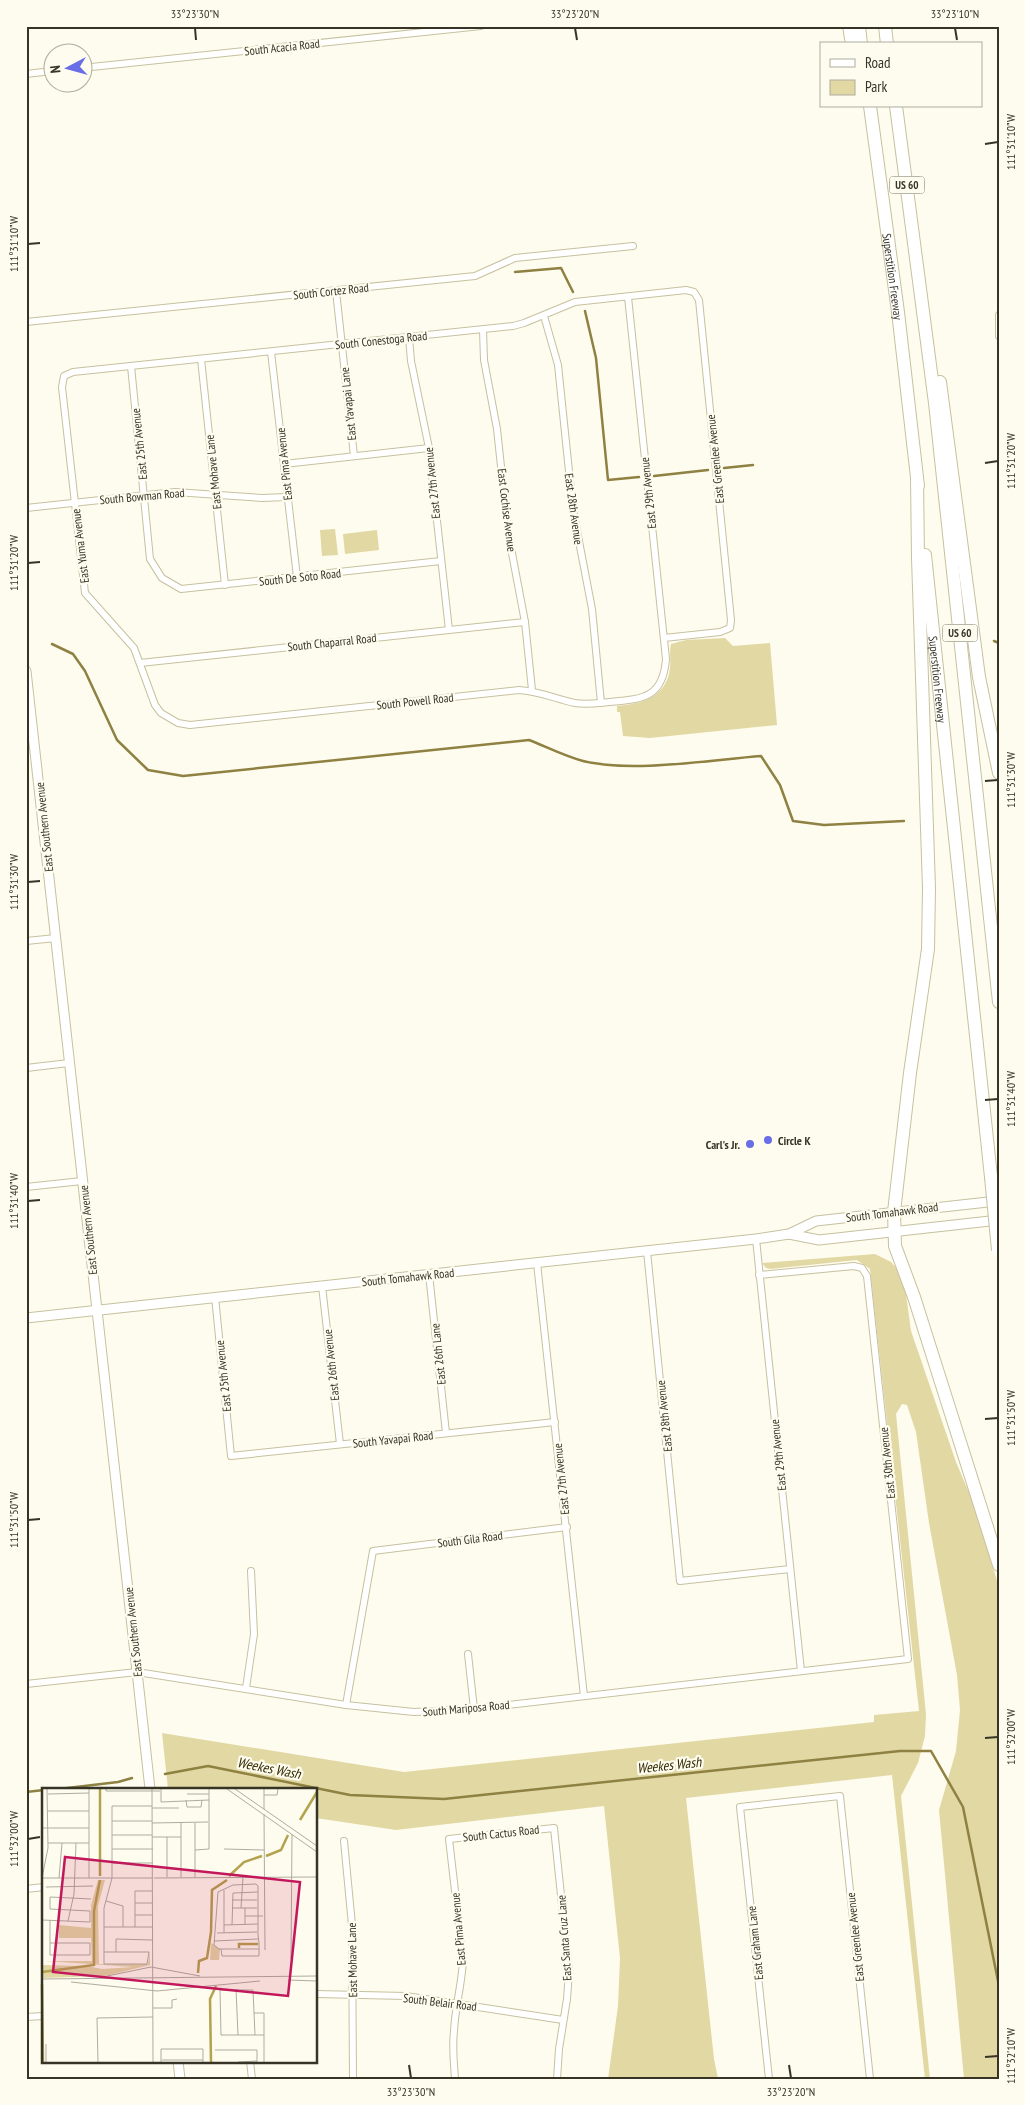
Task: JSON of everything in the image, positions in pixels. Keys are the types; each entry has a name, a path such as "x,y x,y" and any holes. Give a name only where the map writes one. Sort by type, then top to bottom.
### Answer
{"highway":[{"path":"849,26 852,42"},
{"path":"859,26 861,42"},
{"path":"885,26 887,42"},
{"path":"866,108 879,164"},
{"name":"Superstition Freeway","path":"870,108 879,164 917,478 999,1254"},
{"name":"Superstition Freeway","path":"896,108 935,403 999,1002"},
{"path":"918,264 944,402 979,676 999,773"},
{"path":"917,478 929,888 928,949 910,1073 894,1212 895,1246 914,1297 999,1565"}],"main road":[{"name":"East Southern Avenue","path":"26,671 150,1788"},
{"name":"South Tomahawk Road","path":"26,1318 215,1296 756,1239 789,1234 816,1221 999,1201"},
{"name":"South Tomahawk Road","path":"789,1234 819,1240 999,1220"},
{"path":"178,2062 180,2079"}],"street":[{"name":"South Acacia Road","path":"92,67 481,26"},
{"path":"26,74 42,72"},
{"name":"South Cortez Road","path":"26,322 475,276 515,258 633,246"},
{"name":"South Conestoga Road","path":"64,376 73,372 483,330 524,323 575,302 686,290 694,292"},
{"name":"East Yavapai Lane","path":"336,291 354,456"},
{"name":"East Greenlee Avenue","path":"664,638 720,632 730,628 732,620 698,300 694,292"},
{"name":"East 29th Avenue","path":"628,297 666,659 665,675 658,687"},
{"path":"999,314 999,336"},
{"name":"East 28th Avenue","path":"544,316 558,365 573,510 592,610 601,703"},
{"name":"East Cochise Avenue","path":"483,330 484,360 498,429 508,532 525,622 532,690"},
{"name":"East 27th Avenue","path":"409,337 411,361 429,448 448,630"},
{"name":"East Pima Avenue","path":"271,352 296,577"},
{"name":"East Mohave Lane","path":"201,359 225,585"},
{"name":"East 25th Avenue","path":"130,366 150,559 162,578"},
{"name":"East Yuma Avenue","path":"64,376 62,387 85,593 134,648 155,705 169,719"},
{"path":"284,464 429,448"},
{"name":"South Bowman Road","path":"26,508 175,492 262,498 287,497"},
{"name":"South De Soto Road","path":"162,578 181,589 441,561"},
{"name":"South Chaparral Road","path":"140,663 525,622"},
{"name":"South Powell Road","path":"169,719 178,723 190,724 519,690 532,690 587,705 635,700 648,695 658,687"},
{"path":"26,941 56,938"},
{"path":"26,1068 69,1063"},
{"path":"26,1187 82,1180"},
{"name":"East 29th Avenue","path":"756,1239 801,1671"},
{"name":"East 28th Avenue","path":"647,1251 680,1581 790,1569"},
{"name":"East 27th Avenue","path":"537,1263 584,1696"},
{"name":"East 30th Avenue","path":"759,1275 854,1266 862,1268 867,1276 908,1659"},
{"name":"East 26th Lane","path":"429,1274 446,1433"},
{"name":"East 26th Avenue","path":"322,1286 340,1444"},
{"name":"East 25th Avenue","path":"215,1296 231,1456"},
{"name":"South Yavapai Road","path":"231,1456 555,1422"},
{"name":"South Gila Road","path":"346,1705 374,1551 566,1528"},
{"path":"246,1688 254,1634 251,1571"},
{"path":"468,1654 474,1708"},
{"name":"South Mariposa Road","path":"26,1684 137,1672 346,1705 414,1712 474,1708 908,1659"},
{"name":"East Greenlee Avenue","path":"740,1807 840,1796 870,2079"},
{"name":"East Graham Lane","path":"740,1807 769,2079"},
{"name":"South Cactus Road","path":"449,1839 554,1828"},
{"name":"East Santa Cruz Lane","path":"554,1828 569,1972 557,2079"},
{"name":"East Pima Avenue","path":"449,1839 463,1960 459,2003 454,2029 453,2056 455,2079"},
{"name":"East Mohave Lane","path":"344,1841 352,1925 353,2079"},
{"path":"26,1889 42,1887"},
{"name":"South Belair Road","path":"318,1994 406,1996 563,2020"},
{"path":"26,2017 42,2016"},
{"path":"250,2062 252,2079"}],"green space":[{"path":"335,529 338,555 322,556 320,530"},
{"path":"377,530 379,550 345,554 343,534"},
{"path":"725,638 733,646 770,643 777,725 650,738 623,736 620,712 617,712 617,706 644,701 664,686 670,668 671,644 686,640"},
{"path":"875,1254 891,1262 897,1269 906,1294 911,1331 956,1462 975,1507 999,1587 999,2079 964,2079 939,1810 956,1751 960,1710 957,1675 929,1523 916,1432 907,1405 902,1404 896,1414 926,1714 925,1736 918,1763 901,1796 930,2079 925,2079 892,1775 686,1798 714,2059 718,2079 608,2079 618,2006 620,1958 604,1806 396,1830 318,1818 318,1788 168,1788 162,1733 404,1772 874,1722 874,1715 919,1711 870,1269 857,1260 770,1269 766,1268 762,1263"}],"waterway":[{"path":"515,272 561,268 573,292"},
{"path":"585,311 596,358 608,480 639,477"},
{"path":"724,468 753,465"},
{"path":"654,476 708,470"},
{"path":"994,641 999,643"},
{"path":"52,644 73,654 85,671 117,740 148,770 183,776 529,740 583,761 625,766 648,766 761,756 780,785 793,821 824,825 904,821"},
{"name":"Weekes Wash","path":"318,1788 350,1795 444,1799 900,1751 931,1751 963,1807 999,1986"},
{"name":"Weekes Wash","path":"165,1774 208,1766 316,1788"},
{"name":"Weekes Wash","path":"67,1788 118,1782 132,1778"},
{"name":"Weekes Wash","path":"26,1792 42,1790"}],"place":[{"name":"Circle K","path":"768,1140"},
{"name":"Carl's Jr.","path":"750,1144"}]}
